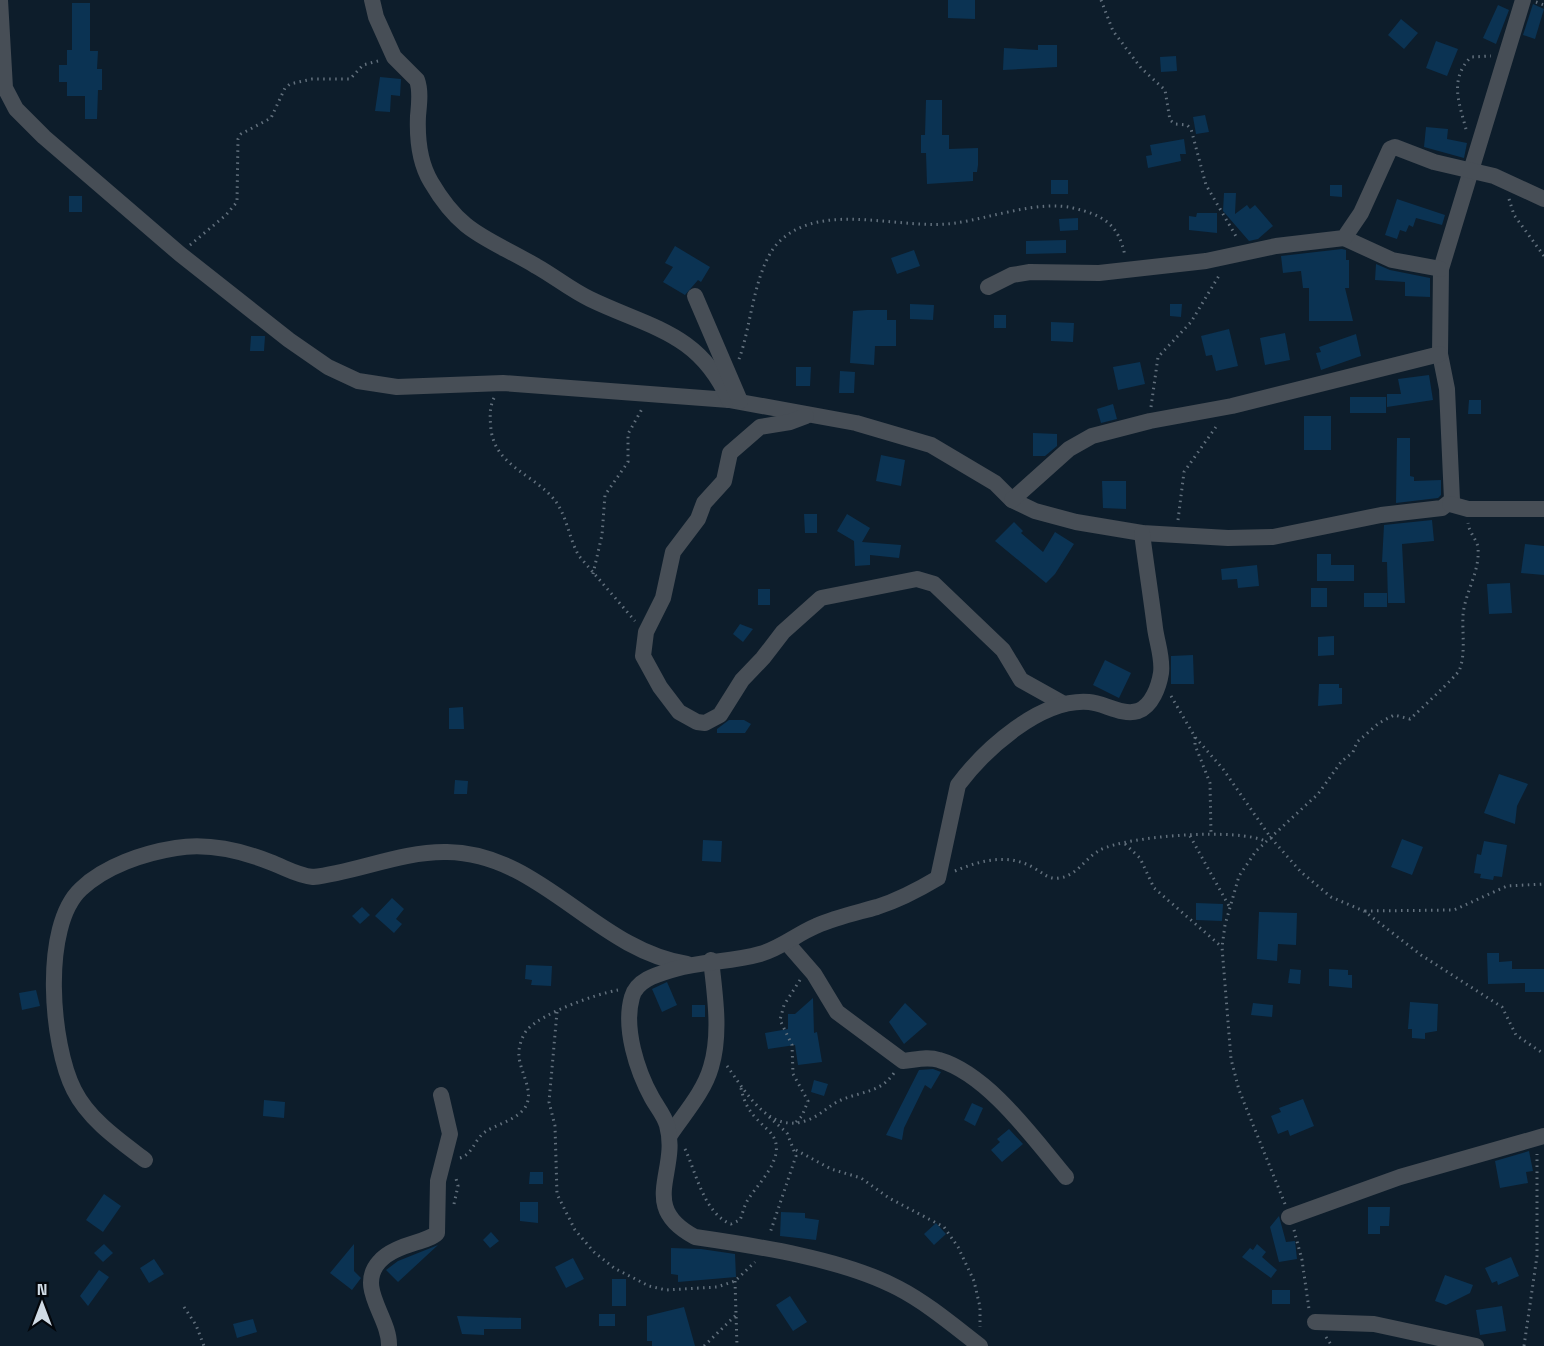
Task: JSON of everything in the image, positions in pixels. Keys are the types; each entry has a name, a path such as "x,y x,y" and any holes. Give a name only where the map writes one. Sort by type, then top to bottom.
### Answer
{"street":[{"path":"0,0 5,88 16,109 44,137 180,254 289,340 328,367 358,381 397,387 503,383 654,394 735,401 856,423 931,445 995,483 1012,500 1054,517 1177,537 1273,537 1381,515 1442,508 1450,504 1468,509 1544,509"},
{"path":"372,0 376,17 394,57 417,80 419,147 430,180 453,215 476,234 523,258 588,298 674,335 686,343 711,370 735,401"},
{"path":"1450,504 1452,472 1447,389 1440,354 1441,269 1523,0"},
{"path":"1344,238 1366,204 1390,149 1400,148 1434,162 1473,163 1544,199"},
{"path":"988,287 1012,275 1030,272 1088,274 1126,270 1231,257 1292,244 1344,238 1392,260 1441,269"},
{"path":"695,296 731,376 735,401"},
{"path":"1012,500 1069,448 1092,436 1150,421 1232,406 1440,354"},
{"path":"807,415 790,422 760,427 730,453 724,480 704,503 698,519 676,545 663,598 646,632 643,648 645,663 679,712 697,722 705,723 726,709 742,680 783,632 821,598 910,580 926,579 1003,650 1021,680 1064,704"},
{"path":"674,1130 651,1097 633,1050 630,1011 637,986 662,973 691,965 711,960 757,955 787,943 814,927 906,896 938,878 948,838 954,795 963,779 1028,719 1064,704 1090,702 1113,709 1138,711 1150,701 1161,676 1161,658 1142,533"},
{"path":"145,1160 94,1118 74,1090 60,1046 55,1019 54,972 63,917 70,902 80,889 98,876 152,853 199,846 249,855 299,875 313,877 447,852 481,856 531,878 587,919 642,951 658,958 691,965"},
{"path":"787,943 806,963 837,1012 903,1061 931,1058 963,1071 1010,1112 1066,1177"},
{"path":"711,960 715,1047 711,1069 703,1086 674,1130 663,1202 666,1213 678,1227 695,1237 764,1249 841,1267 899,1288 980,1346"},
{"path":"388,1346 388,1331 370,1282 373,1269 381,1259 401,1246 433,1236 438,1227 438,1181 450,1134 441,1095"},
{"path":"1289,1217 1400,1177 1540,1137"},
{"path":"1315,1322 1374,1324 1476,1346"}],"path":[{"path":"1101,0 1113,31 1141,68 1165,90 1170,120 1174,124 1187,125 1191,129 1206,185 1233,234 1249,254"},
{"path":"1473,163 1458,100 1458,79 1463,65 1471,57 1482,55 1505,58"},
{"path":"180,254 235,206 239,196 238,139 242,134 271,118 285,88 299,81 350,79 363,65 394,57"},
{"path":"1503,193 1509,200 1514,215 1544,256"},
{"path":"731,376 744,346 762,272 772,252 780,240 793,232 820,222 855,220 932,226 1039,208 1070,207 1094,214 1113,225 1122,243 1126,270"},
{"path":"1150,421 1158,357 1191,322 1231,257"},
{"path":"503,383 490,408 495,447 511,465 552,496 564,516 572,544 593,574 646,632"},
{"path":"593,574 602,535 605,495 628,462 627,441 630,426 654,394"},
{"path":"1177,537 1179,495 1184,472 1232,406"},
{"path":"1332,1346 1315,1322 1309,1307 1302,1260 1289,1217 1239,1090 1231,1059 1222,947 1229,906 1246,864 1318,794 1341,762 1353,752 1357,742 1379,723 1394,715 1410,719 1435,693 1456,677 1461,662 1467,595 1477,569 1478,546 1469,531 1468,509"},
{"path":"1161,676 1195,737 1223,769 1269,840 1315,886 1331,897 1364,911 1421,955 1502,1007 1516,1035 1544,1054"},
{"path":"1195,737 1195,745 1210,783 1211,834"},
{"path":"938,878 997,859 1021,862 1054,879 1065,878 1099,851 1125,844 1211,834 1244,834 1269,840"},
{"path":"1190,836 1229,906"},
{"path":"1125,844 1140,858 1154,888 1222,947"},
{"path":"1364,911 1454,910 1507,886 1544,884"},
{"path":"795,1123 802,1116 808,1101 793,1074 792,1045 782,1025 780,1014 806,963"},
{"path":"454,1161 469,1152 487,1131 514,1118 524,1108 528,1098 519,1054 525,1032 536,1022 557,1012 611,991 637,986"},
{"path":"557,1012 549,1102 555,1125 557,1194 575,1230 594,1252 614,1268 649,1286 666,1290 717,1287 735,1281 748,1270 764,1249 795,1163 796,1150 787,1132 769,1118 740,1084 715,1047"},
{"path":"769,1118 795,1123 807,1120 844,1099 877,1090 893,1076 903,1061"},
{"path":"674,1130 708,1202 725,1221 735,1223 740,1220 748,1199 770,1168 776,1147 773,1137 750,1113 740,1084"},
{"path":"1524,1346 1537,1256 1540,1137"},
{"path":"796,1150 831,1169 861,1178 889,1198 944,1227 958,1247 978,1293 980,1346"},
{"path":"438,1227 456,1197 458,1186 452,1169"},
{"path":"735,1281 737,1346"},
{"path":"184,1307 196,1325 204,1346"},
{"path":"704,1346 736,1315"}],"building":[{"path":"948,0 975,0 975,19 948,18"},
{"path":"72,3 90,3 90,51 98,51 97,69 102,69 102,90 98,90 97,119 85,119 85,96 67,96 67,82 59,82 59,65 67,65 67,50 72,50"},
{"path":"1533,4 1544,9 1535,39 1523,35"},
{"path":"1498,5 1509,10 1496,44 1483,38"},
{"path":"1401,19 1418,33 1404,49 1388,35"},
{"path":"1436,41 1458,49 1447,76 1426,68"},
{"path":"1038,45 1057,45 1057,67 1003,70 1004,48 1038,50"},
{"path":"1176,56 1177,71 1161,72 1160,57"},
{"path":"380,77 401,79 400,96 391,95 390,112 375,111"},
{"path":"926,100 942,100 942,135 949,135 949,149 978,148 977,172 973,172 973,181 927,184 926,153 921,153 921,135 925,135"},
{"path":"1205,115 1209,132 1196,134 1193,117"},
{"path":"1426,127 1448,129 1447,139 1467,143 1464,158 1424,147"},
{"path":"1184,139 1186,154 1180,154 1181,161 1148,168 1146,156 1152,155 1150,145"},
{"path":"1051,180 1068,180 1068,194 1051,194"},
{"path":"1330,185 1342,185 1342,197 1330,196"},
{"path":"1224,193 1236,193 1235,214 1247,205 1250,209 1255,205 1273,226 1258,239 1249,241 1223,211"},
{"path":"69,196 82,196 82,212 69,212"},
{"path":"1397,199 1445,215 1442,225 1416,218 1413,227 1409,225 1406,232 1400,230 1397,239 1385,235"},
{"path":"1197,213 1217,213 1217,233 1189,230 1189,216 1196,217"},
{"path":"1078,218 1078,230 1060,231 1059,219"},
{"path":"1066,240 1066,253 1026,254 1026,241"},
{"path":"675,246 710,267 701,282 698,280 685,295 663,282 673,267 665,263"},
{"path":"914,250 920,266 897,274 891,258"},
{"path":"1346,250 1346,260 1349,260 1349,288 1345,288 1353,321 1309,321 1309,288 1303,288 1301,271 1283,273 1281,256"},
{"path":"1376,264 1390,270 1430,278 1430,297 1405,296 1405,282 1375,280"},
{"path":"910,304 934,305 933,320 910,319"},
{"path":"1170,304 1182,304 1181,317 1170,316"},
{"path":"887,310 887,320 896,320 896,346 875,346 874,365 850,363 853,311"},
{"path":"994,315 1006,315 1006,328 994,328"},
{"path":"1051,322 1074,323 1073,342 1051,341"},
{"path":"1229,329 1238,366 1216,371 1212,355 1206,356 1201,336"},
{"path":"1285,333 1290,360 1265,365 1260,338"},
{"path":"1356,334 1361,356 1321,370 1316,353 1321,352 1319,347"},
{"path":"251,336 265,336 264,351 250,351"},
{"path":"1140,362 1145,384 1118,390 1113,367"},
{"path":"796,367 811,367 810,386 796,386"},
{"path":"840,371 855,372 854,393 839,393"},
{"path":"1429,375 1433,400 1387,407 1387,394 1401,394 1398,379"},
{"path":"1350,397 1386,397 1386,413 1350,413"},
{"path":"1469,400 1481,400 1481,414 1468,414"},
{"path":"1113,404 1117,419 1101,423 1097,409"},
{"path":"1304,416 1331,416 1331,450 1304,450"},
{"path":"1033,433 1057,434 1057,446 1045,456 1033,456"},
{"path":"1397,438 1410,438 1410,476 1414,477 1414,481 1441,480 1441,495 1438,498 1396,503"},
{"path":"881,455 905,460 901,486 876,481"},
{"path":"1102,481 1126,481 1126,509 1103,508"},
{"path":"804,514 817,514 817,533 805,533"},
{"path":"847,514 870,528 862,542 901,545 899,558 870,555 870,565 855,566 854,541 837,531"},
{"path":"1432,520 1434,541 1402,544 1405,603 1388,603 1387,562 1382,562 1384,525"},
{"path":"1014,522 1023,531 1021,533 1043,552 1055,532 1074,544 1055,574 1046,583 995,541"},
{"path":"1525,544 1544,546 1544,575 1521,573"},
{"path":"1317,554 1331,554 1331,565 1354,565 1354,581 1317,581"},
{"path":"1257,565 1259,586 1238,588 1237,579 1222,580 1221,569"},
{"path":"1510,583 1512,613 1489,614 1487,584"},
{"path":"1311,588 1327,588 1327,607 1311,607"},
{"path":"758,589 770,589 770,605 758,605"},
{"path":"1364,593 1387,593 1387,607 1364,607"},
{"path":"740,624 753,629 743,642 733,634"},
{"path":"1334,636 1334,655 1318,656 1318,637"},
{"path":"1193,655 1194,684 1171,684 1171,656"},
{"path":"1105,660 1131,673 1119,698 1093,685"},
{"path":"1319,684 1339,684 1339,688 1342,688 1342,704 1318,706"},
{"path":"463,707 464,729 449,729 449,708"},
{"path":"729,720 744,720 751,724 745,733 717,733 717,729"},
{"path":"1499,774 1528,784 1517,806 1515,824 1484,813"},
{"path":"455,780 468,781 467,794 454,794"},
{"path":"1402,839 1423,847 1412,875 1391,867"},
{"path":"703,840 722,841 721,862 702,861"},
{"path":"1484,841 1507,845 1502,877 1494,876 1493,880 1480,878 1481,874 1474,873 1477,854 1481,855"},
{"path":"392,898 404,909 396,919 402,924 394,933 375,916"},
{"path":"1196,903 1223,904 1222,921 1196,920"},
{"path":"362,907 370,915 360,924 352,916"},
{"path":"1259,912 1297,913 1296,945 1278,944 1277,961 1257,959"},
{"path":"1487,953 1499,953 1499,962 1512,961 1512,969 1544,969 1544,992 1525,992 1525,983 1488,984"},
{"path":"526,965 552,966 551,986 531,985 532,980 525,979"},
{"path":"1290,969 1301,970 1300,984 1288,983"},
{"path":"1329,969 1348,970 1348,975 1352,975 1352,988 1329,986"},
{"path":"667,982 677,1005 662,1012 652,989"},
{"path":"36,990 40,1006 22,1010 19,993"},
{"path":"813,998 814,1033 817,1032 822,1062 798,1065 795,1045 768,1049 765,1033 788,1029 788,1014 795,1014"},
{"path":"1410,1002 1438,1004 1437,1031 1425,1033 1425,1039 1412,1038 1412,1029 1408,1029"},
{"path":"905,1003 927,1024 904,1044 889,1022"},
{"path":"1253,1003 1273,1005 1272,1017 1251,1015"},
{"path":"692,1005 705,1005 705,1017 692,1017"},
{"path":"933,1069 941,1072 931,1089 925,1085 904,1128 902,1140 886,1135 919,1070"},
{"path":"814,1080 828,1084 824,1096 811,1092"},
{"path":"1303,1099 1314,1126 1290,1136 1288,1130 1278,1134 1271,1116 1281,1112 1279,1108"},
{"path":"264,1100 285,1102 284,1118 263,1116"},
{"path":"972,1103 983,1108 975,1126 964,1120"},
{"path":"1009,1129 1023,1144 1002,1162 991,1150 1000,1142 997,1139"},
{"path":"1529,1151 1533,1171 1526,1172 1528,1183 1500,1188 1495,1161"},
{"path":"530,1172 543,1172 543,1184 529,1184"},
{"path":"104,1194 121,1206 103,1232 86,1220"},
{"path":"520,1202 538,1202 538,1223 520,1221"},
{"path":"1368,1207 1390,1207 1389,1226 1380,1226 1380,1234 1368,1234"},
{"path":"781,1212 805,1213 805,1218 819,1220 816,1240 780,1236"},
{"path":"1279,1216 1286,1242 1295,1241 1297,1259 1279,1262 1270,1227"},
{"path":"936,1223 946,1234 934,1245 924,1234"},
{"path":"491,1232 499,1241 490,1248 483,1240"},
{"path":"104,1244 113,1253 103,1262 94,1253"},
{"path":"354,1244 354,1271 361,1278 352,1290 330,1273"},
{"path":"1257,1244 1266,1252 1262,1257 1277,1270 1271,1278 1242,1257 1250,1248 1253,1250"},
{"path":"438,1245 398,1282 386,1270 398,1261"},
{"path":"671,1248 701,1249 735,1254 736,1277 678,1282 678,1275 671,1274"},
{"path":"1511,1257 1519,1276 1498,1285 1497,1281 1492,1283 1485,1268"},
{"path":"573,1258 584,1279 566,1288 555,1267"},
{"path":"154,1259 164,1274 149,1283 140,1268"},
{"path":"99,1270 109,1277 88,1306 80,1296"},
{"path":"1445,1275 1473,1285 1470,1293 1446,1305 1435,1301"},
{"path":"612,1279 626,1279 626,1306 612,1306"},
{"path":"1272,1290 1290,1290 1290,1304 1272,1304"},
{"path":"790,1296 807,1322 793,1331 776,1305"},
{"path":"1502,1306 1506,1331 1480,1335 1476,1310"},
{"path":"684,1307 695,1346 652,1346 652,1341 647,1341 647,1316"},
{"path":"599,1314 615,1314 615,1326 599,1326"},
{"path":"457,1316 521,1318 521,1329 484,1329 484,1335 462,1334"},
{"path":"253,1319 257,1332 237,1338 233,1324"}]}
